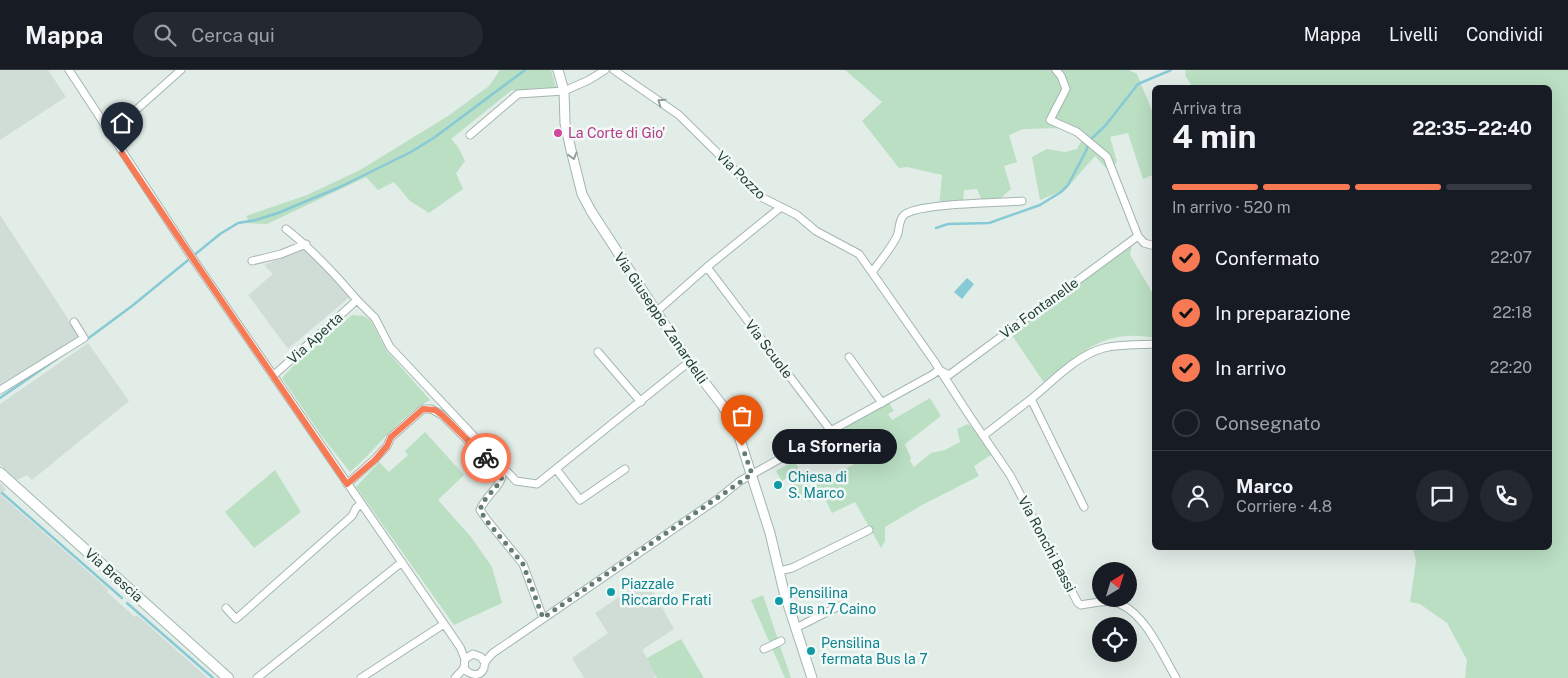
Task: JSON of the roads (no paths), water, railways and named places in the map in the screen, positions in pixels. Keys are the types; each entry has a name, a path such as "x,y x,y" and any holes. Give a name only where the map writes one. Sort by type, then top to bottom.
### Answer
{"main road":[{"name":"Via Brescia","path":"0,473 228,678"}],"street":[{"path":"69,70 109,134 194,261 460,647 465,659 487,678"},
{"path":"109,134 180,70"},
{"name":"Via Giuseppe Zanardelli","path":"558,70 564,91 566,123 582,194 603,232 689,362 722,405 737,430 770,533 779,571 812,678"},
{"path":"470,135 518,94 564,91 589,80 605,70"},
{"name":"Via Pozzo","path":"614,70 679,114 763,198 796,215 816,231 859,254 939,370"},
{"path":"1056,70 1061,76 1066,89 1050,120 1077,132 1107,157 1138,236 1144,243 1152,245"},
{"path":"872,271 897,236 900,221 904,215 913,210 944,205 1022,201"},
{"path":"656,312 708,266 781,207"},
{"path":"286,229 306,244 375,318 390,348 516,481 537,484 689,362"},
{"name":"Via Fontanelle","path":"939,370 949,375 1138,236"},
{"path":"252,261 281,254 306,244"},
{"name":"Via Scuole","path":"708,266 831,431"},
{"name":"Via Aperta","path":"273,376 358,300"},
{"path":"0,390 84,338 74,322"},
{"path":"983,436 1084,357 1104,348 1152,344"},
{"path":"598,352 641,402"},
{"path":"849,357 882,403"},
{"path":"457,678 477,669 493,653 752,474 939,370"},
{"name":"Via Ronchi Bassi","path":"939,370 1010,475 1078,603 1081,605 1109,601 1120,604 1133,612 1142,621 1176,678"},
{"path":"1031,399 1084,507"},
{"path":"347,484 375,460 387,446 391,437 423,409 431,408 435,410 502,474 501,481 483,502 480,510 486,520 523,564 543,618"},
{"path":"556,469 580,500 625,469"},
{"path":"226,608 236,618 352,516 356,508 361,504"},
{"path":"352,516 361,517 367,513"},
{"path":"779,571 792,568 869,530"},
{"path":"257,678 402,562"},
{"path":"796,628 839,606"},
{"path":"361,678 444,624"},
{"path":"764,649 781,641"},
{"path":"460,647 474,654"},
{"path":"474,654 477,669"},
{"path":"465,659 474,654"}],"water":[{"path":"967,278 974,284 962,299 954,292"}],"waterway":[{"path":"86,340 132,306 220,234 238,223 278,213 340,187 411,152 435,137 525,70"},
{"path":"936,228 948,224 989,223 1040,205 1061,192 1068,185 1090,140 1105,126 1138,84 1171,70"},
{"path":"0,398 64,354"},
{"path":"2,493 122,598"},
{"path":"127,603 213,678"}],"place":[{"name":"La Corte di Gio'","path":"558,133"},
{"name":"La Sforneria","path":"742,446"},
{"name":"Chiesa di S. Marco","path":"778,485"},
{"name":"Piazzale Riccardo Frati","path":"611,592"},
{"name":"Pensilina Bus n.7 Caino","path":"779,601"},
{"name":"Pensilina fermata Bus la 7","path":"811,651"}]}
